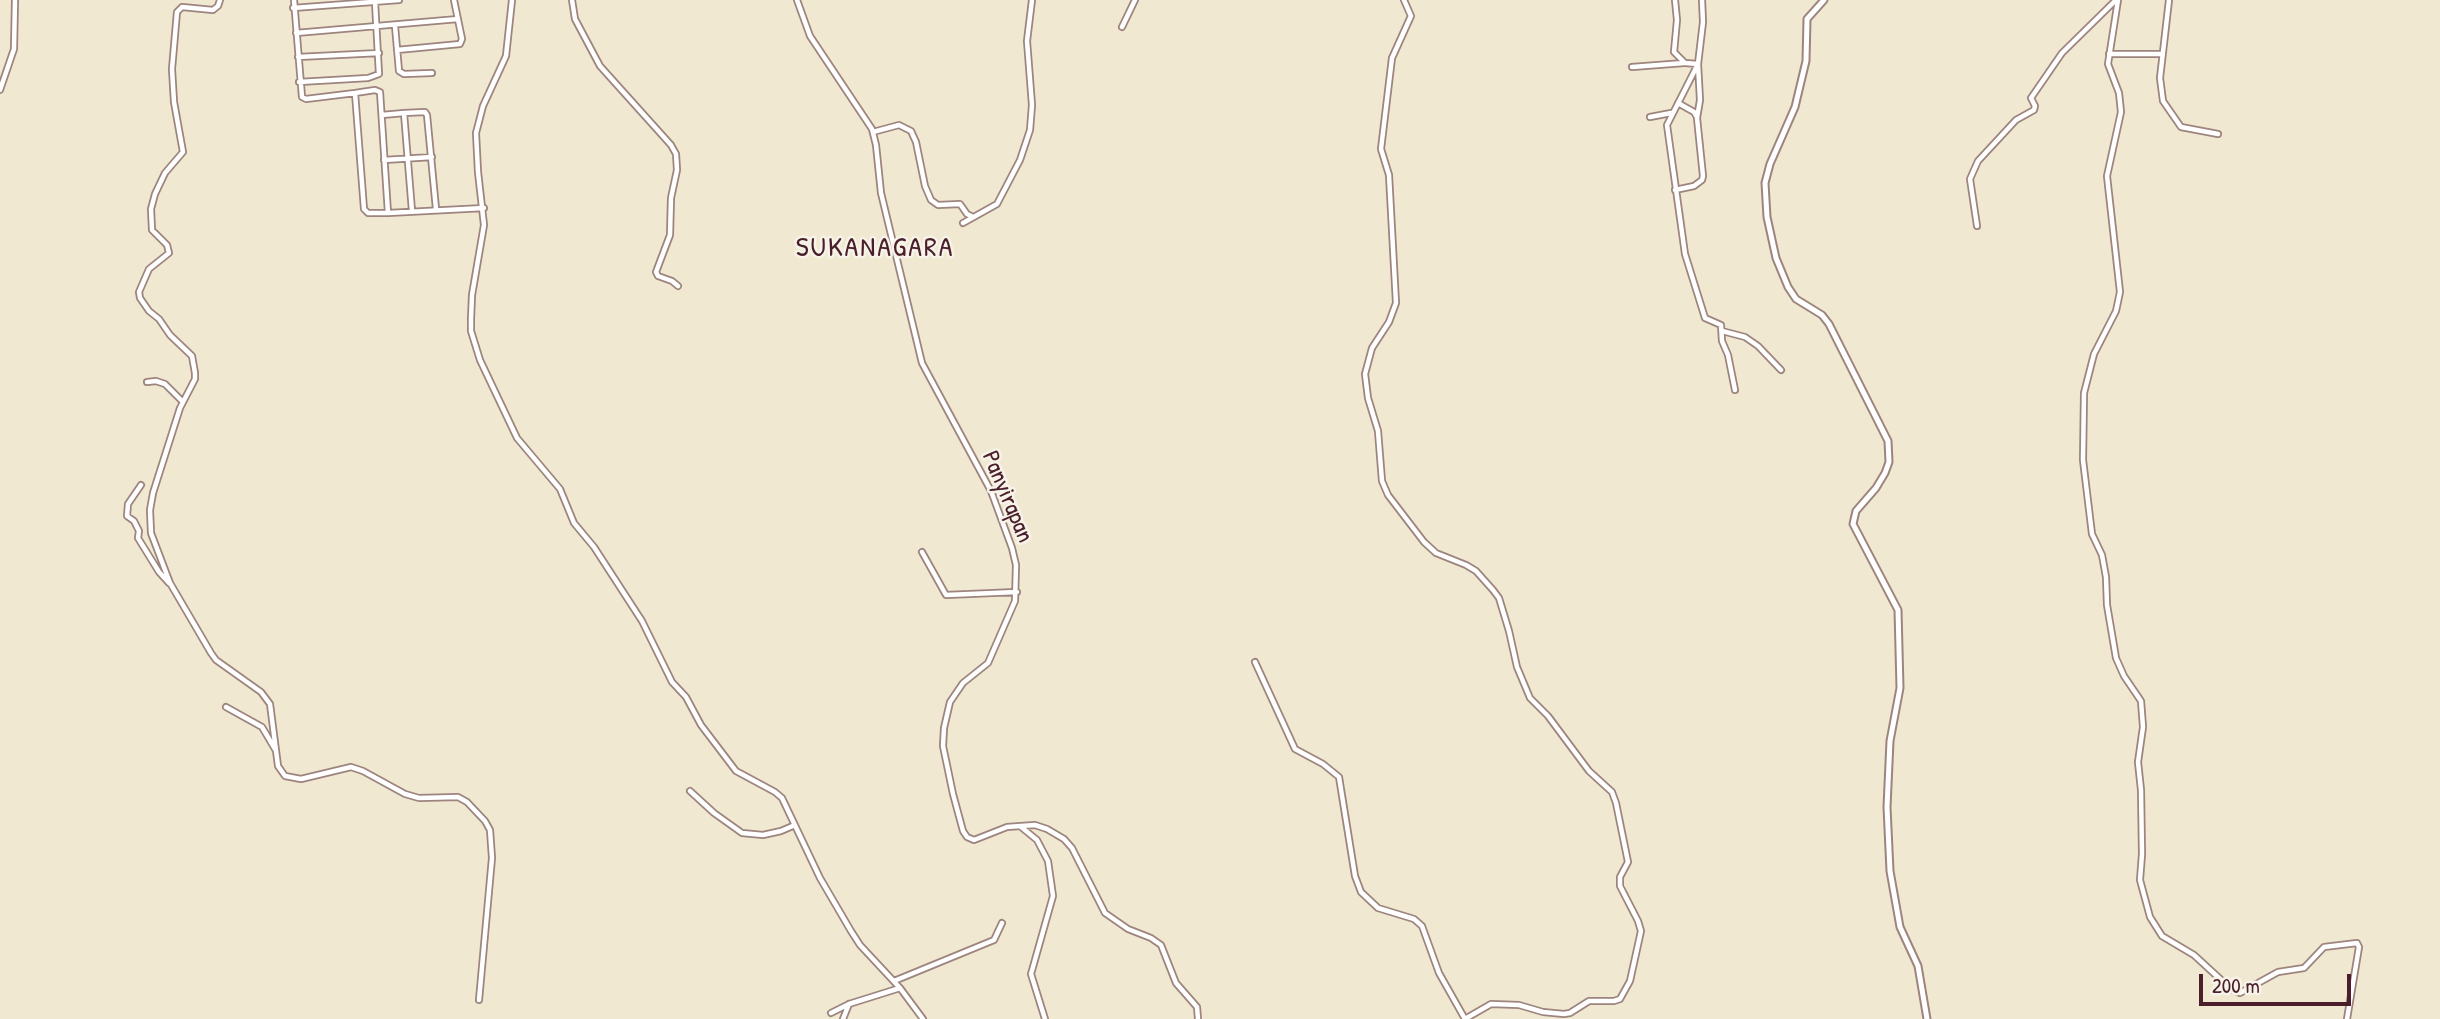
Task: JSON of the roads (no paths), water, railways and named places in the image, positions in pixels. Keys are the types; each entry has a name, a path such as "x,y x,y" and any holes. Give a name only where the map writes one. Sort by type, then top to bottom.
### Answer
{"street":[{"path":"0,90 14,49 15,0"},
{"path":"220,0 213,10 182,7 177,12 172,69 174,102 183,152 165,173 151,209 152,230 167,245 169,253 149,269 139,293 149,311 192,356 195,379 183,401 163,460 150,510 151,533 170,583 216,660 261,692 270,704 280,771 292,779 301,779 351,767 405,794 419,798 458,797 478,812 490,830 492,844 479,1000"},
{"path":"293,0 299,82 303,99 375,90 380,92 388,212"},
{"path":"293,8 399,0"},
{"path":"397,50 460,44 462,39 454,0"},
{"path":"512,0 506,56 482,106 476,132 478,172 484,208 482,242 472,295 471,331 480,360 511,429 560,489 574,523 594,547 642,621 667,674 686,697 709,735 736,771 775,792 782,799 820,878 851,931 923,1019"},
{"name":"Panyirapan","path":"797,0 810,36 873,132 881,193 920,357 951,422 998,507 1014,558 1017,592 1015,601 992,658 984,668 963,683 950,702 943,746 953,794 967,837 974,840 1007,827 1020,826"},
{"path":"963,223 997,204 1020,160 1030,130 1032,105 1027,41 1032,0"},
{"path":"1122,27 1135,0"},
{"path":"1255,662 1295,749 1323,764 1339,777 1355,876 1361,892 1378,908 1414,919 1422,926 1439,973 1465,1019 1491,1004 1520,1005 1564,1014 1589,1001 1620,999 1630,981 1641,932 1620,886 1620,877 1628,862 1612,792 1589,771 1548,716 1530,698 1517,667 1499,598 1476,571 1436,553 1430,547 1399,511 1382,481 1378,431 1368,398 1365,374 1372,348 1389,322 1395,303 1389,175 1381,149 1392,58 1411,16 1405,0"},
{"path":"1675,0 1673,47 1676,57 1685,63"},
{"path":"1675,190 1695,186 1703,176 1697,118 1700,100 1698,64 1703,22 1702,0"},
{"path":"1824,0 1807,19 1806,61 1795,107 1770,164 1765,183 1767,217 1776,258 1788,287 1796,299 1826,319 1888,441 1889,463 1885,473 1856,511 1853,524 1898,610 1900,688 1890,741 1887,807 1890,871 1900,927 1918,966 1927,1019"},
{"path":"2117,0 2109,54 2110,73 2118,87 2122,104 2107,170 2120,292 2116,311 2094,354 2084,393 2083,460 2092,534 2102,555 2106,577 2106,598 2116,658 2124,676 2141,701 2143,727 2138,762 2141,790 2140,880 2155,928 2162,936 2194,955 2231,989 2240,993 2277,972 2304,968 2324,947 2357,943 2359,947 2347,1019"},
{"path":"1977,226 1970,179 1978,161 2016,120 2034,110 2031,98 2062,53 2117,0"},
{"path":"2169,0 2162,54 2163,101 2181,127 2218,134"},
{"path":"572,1 575,19 600,66 676,154 677,170 671,198 670,235 656,272 658,276 678,286"},
{"path":"299,82 373,78 379,74 375,2"},
{"path":"296,33 458,19"},
{"path":"395,26 401,73 432,73"},
{"path":"298,57 379,53"},
{"path":"2109,54 2162,54"},
{"path":"1632,67 1698,64"},
{"path":"1698,64 1667,125 1685,254 1705,318 1719,323 1722,331 1735,390"},
{"path":"355,93 364,209 368,213 484,208"},
{"path":"1678,103 1694,112 1697,118"},
{"path":"1650,117 1672,112"},
{"path":"404,113 412,211"},
{"path":"382,115 427,113 436,209"},
{"path":"873,132 900,125 911,131 916,142 925,187 931,200 938,205 960,204 969,216 974,217"},
{"path":"384,160 432,157"},
{"path":"1722,331 1745,337 1758,346 1781,370"},
{"path":"147,382 165,384 183,401"},
{"path":"141,485 128,506 127,516 134,521 139,530 138,538 159,572 170,583"},
{"path":"922,552 946,595 1017,592"},
{"path":"226,707 262,727 277,753"},
{"path":"690,790 742,834 763,835 795,825"},
{"path":"1020,826 1035,825 1064,839 1072,848 1105,913 1122,926 1161,944 1176,983 1198,1007 1198,1019"},
{"path":"1020,826 1033,835 1042,847 1050,867 1051,906 1031,974 1045,1019"},
{"path":"894,981 994,940 1002,923"},
{"path":"831,1013 849,1004 900,988"},
{"path":"842,1019 849,1004"}],"district":[{"name":"SUKANAGARA","path":"875,249"}]}
